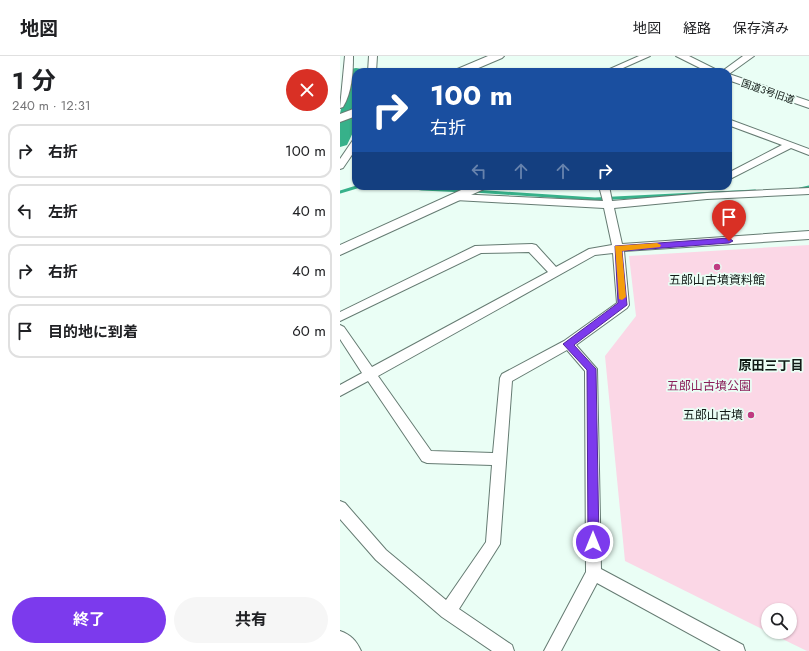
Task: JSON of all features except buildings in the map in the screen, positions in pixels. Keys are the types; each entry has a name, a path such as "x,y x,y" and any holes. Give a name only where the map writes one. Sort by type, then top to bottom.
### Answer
{"highway":[{"path":"340,644 346,651"}],"main road":[{"path":"467,68 489,57"},
{"path":"340,118 352,114"}],"street":[{"path":"340,105 346,91 350,74 349,56"},
{"path":"372,56 372,68"},
{"path":"617,68 646,56"},
{"path":"681,56 707,68"},
{"path":"732,68 749,56"},
{"name":"国道3号旧道","path":"732,78 809,105"},
{"path":"732,123 809,152"},
{"path":"732,175 790,145"},
{"path":"340,166 352,148"},
{"path":"340,250 471,190"},
{"path":"448,611 493,544 498,459 506,378 568,344 623,305 618,248 605,190"},
{"path":"707,196 710,190"},
{"path":"455,197 608,205 707,196 809,191"},
{"path":"340,392 370,374 593,252 618,248 809,235"},
{"path":"340,317 479,249 532,248 555,273"},
{"path":"340,330 427,457 498,459"},
{"path":"552,651 594,573 591,369 568,344"},
{"path":"340,508 381,555 448,611 506,651"},
{"path":"594,573 737,651"}],"green space":[{"name":"五郎山古墳公園","path":"809,245 809,651 782,639 797,639 797,603 761,603 761,629 625,561 605,356 636,316 629,256"}],"waterway":[{"path":"340,141 347,126 352,97"},
{"path":"800,189 809,187"},
{"path":"340,192 352,188"},
{"path":"444,190 466,191"},
{"path":"474,191 595,199 755,191"}],"slow traffic":[{"path":"622,297 618,248 657,245"}],"place":[{"name":"五郎山古墳資料館","path":"717,267"},
{"name":"五郎山古墳","path":"751,415"}],"district":[{"name":"原田三丁目","path":"771,365"}],"route":[{"path":"593,542 591,369 568,344 623,305 618,248 729,241"}]}
